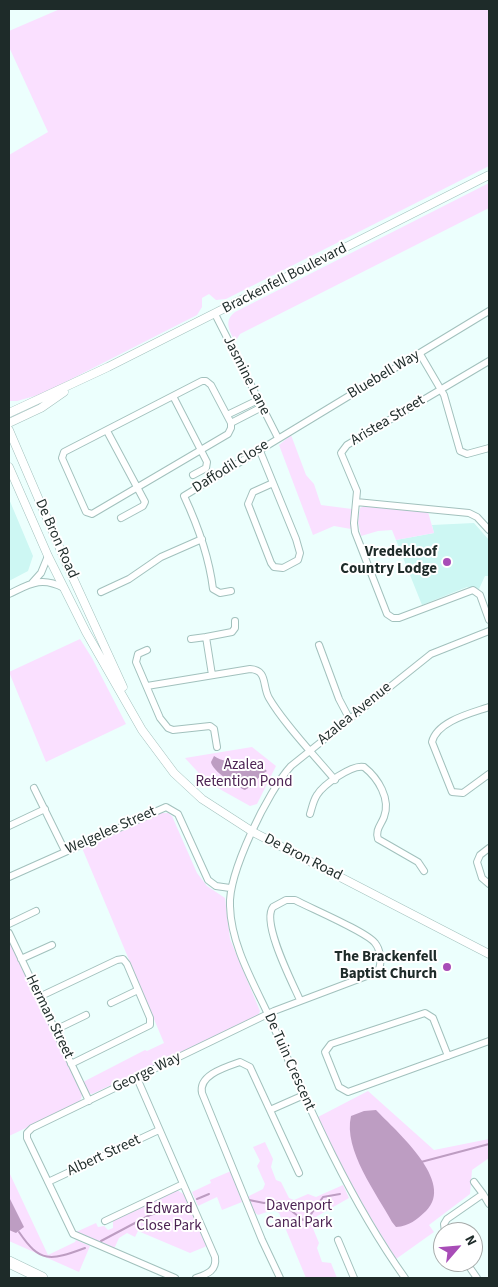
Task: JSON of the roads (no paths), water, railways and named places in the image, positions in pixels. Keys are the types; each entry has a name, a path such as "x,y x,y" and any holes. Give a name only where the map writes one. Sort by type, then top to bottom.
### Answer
{"highway":[{"path":"9,1262 41,1278"}],"street":[{"name":"Brackenfell Boulevard","path":"9,413 80,381 489,175"},
{"name":"Bluebell Way","path":"278,438 489,311"},
{"name":"Jasmine Lane","path":"215,314 278,438"},
{"path":"420,354 441,390 460,451 467,454 489,448"},
{"name":"Aristea Street","path":"489,361 343,448 341,457 355,484 356,532 388,616 398,618 473,590 480,595 489,620"},
{"name":"Brackenfell Boulevard","path":"9,423 41,408 80,381"},
{"path":"206,381 211,385 227,415 232,428 228,434 92,514 86,512 62,455 173,396 206,381"},
{"path":"173,396 208,465 193,475"},
{"path":"227,415 258,400"},
{"path":"231,423 262,407"},
{"name":"De Bron Road","path":"9,430 67,565 142,730"},
{"path":"107,430 137,486 144,504 121,518"},
{"name":"Daffodil Close","path":"202,539 184,496 278,438"},
{"path":"260,450 273,482 300,553 298,560 283,568 274,567 271,563 248,504 253,492 273,482"},
{"name":"De Bron Road","path":"9,467 64,588 142,730 164,761 190,789 227,817 253,832 489,954"},
{"path":"356,502 469,513 477,517 489,530"},
{"path":"101,592 128,579 161,557 202,539 210,568 213,589 220,592 231,591"},
{"path":"32,583 41,573 48,556"},
{"path":"9,594 32,583 45,581 64,588"},
{"path":"191,639 232,632 235,628 235,621"},
{"name":"Azalea Avenue","path":"253,832 276,783 290,766 431,654 489,631"},
{"path":"206,637 212,675"},
{"path":"319,645 339,699 349,718"},
{"path":"147,650 138,654 136,659 160,718 168,728 176,730 210,726 214,729 217,747"},
{"path":"146,686 250,669 259,671 263,676 269,698 335,780"},
{"path":"489,707 452,722 434,735 432,742 448,788 452,792 462,792 489,774"},
{"path":"310,814 317,794 355,766 364,767 382,789 386,800 384,817 376,832 378,839 418,862 424,871"},
{"path":"34,788 65,852"},
{"name":"Welgelee Street","path":"9,877 160,809 169,808 178,814 208,880 216,886 230,888"},
{"path":"9,826 45,809"},
{"name":"De Tuin Crescent","path":"253,832 234,872 230,888 230,907 234,937 304,1095 351,1192 405,1278"},
{"path":"489,848 480,855 477,862 482,878 489,884"},
{"name":"George Way","path":"48,1182 27,1138 27,1133 32,1128 300,1000 375,973 380,966 381,960 376,943 358,930 295,900 288,899 273,907 269,917 276,946 300,1000"},
{"path":"9,924 36,910"},
{"name":"Herman Street","path":"9,933 89,1101"},
{"path":"21,959 52,945"},
{"path":"39,997 119,959 126,962 151,1020 148,1027 71,1064"},
{"path":"111,1003 138,990"},
{"path":"448,1056 433,1018 428,1014 421,1013 331,1044 325,1052 339,1087 346,1092 448,1056 489,1041"},
{"path":"55,1030 86,1016"},
{"path":"280,1278 239,1185 202,1093 202,1083 207,1077 237,1063 246,1063 252,1069 299,1173"},
{"path":"136,1078 216,1257 214,1268 204,1277 196,1278"},
{"path":"270,1110 304,1095"},
{"name":"Albert Street","path":"48,1182 159,1130"},
{"path":"48,1182 70,1230 76,1236 175,1278"},
{"path":"474,1182 489,1204"},
{"path":"105,1221 183,1184"},
{"path":"445,1222 482,1194"},
{"path":"338,1240 354,1278"}],"waterway":[{"path":"421,1162 489,1144"},
{"path":"197,1199 209,1194"},
{"path":"249,1200 264,1203 279,1201 303,1220 309,1217 323,1197 340,1194"},
{"path":"101,1241 150,1215 186,1204"},
{"path":"19,1232 33,1249 47,1256 54,1257 85,1248"}],"place":[{"name":"Vredekloof Country Lodge","path":"447,562"},
{"name":"The Brackenfell Baptist Church","path":"447,967"}],"park label":[{"name":"Azalea Retention Pond","path":"244,774"},
{"name":"Davenport Canal Park","path":"299,1216"},
{"name":"Edward Close Park","path":"169,1218"}]}
